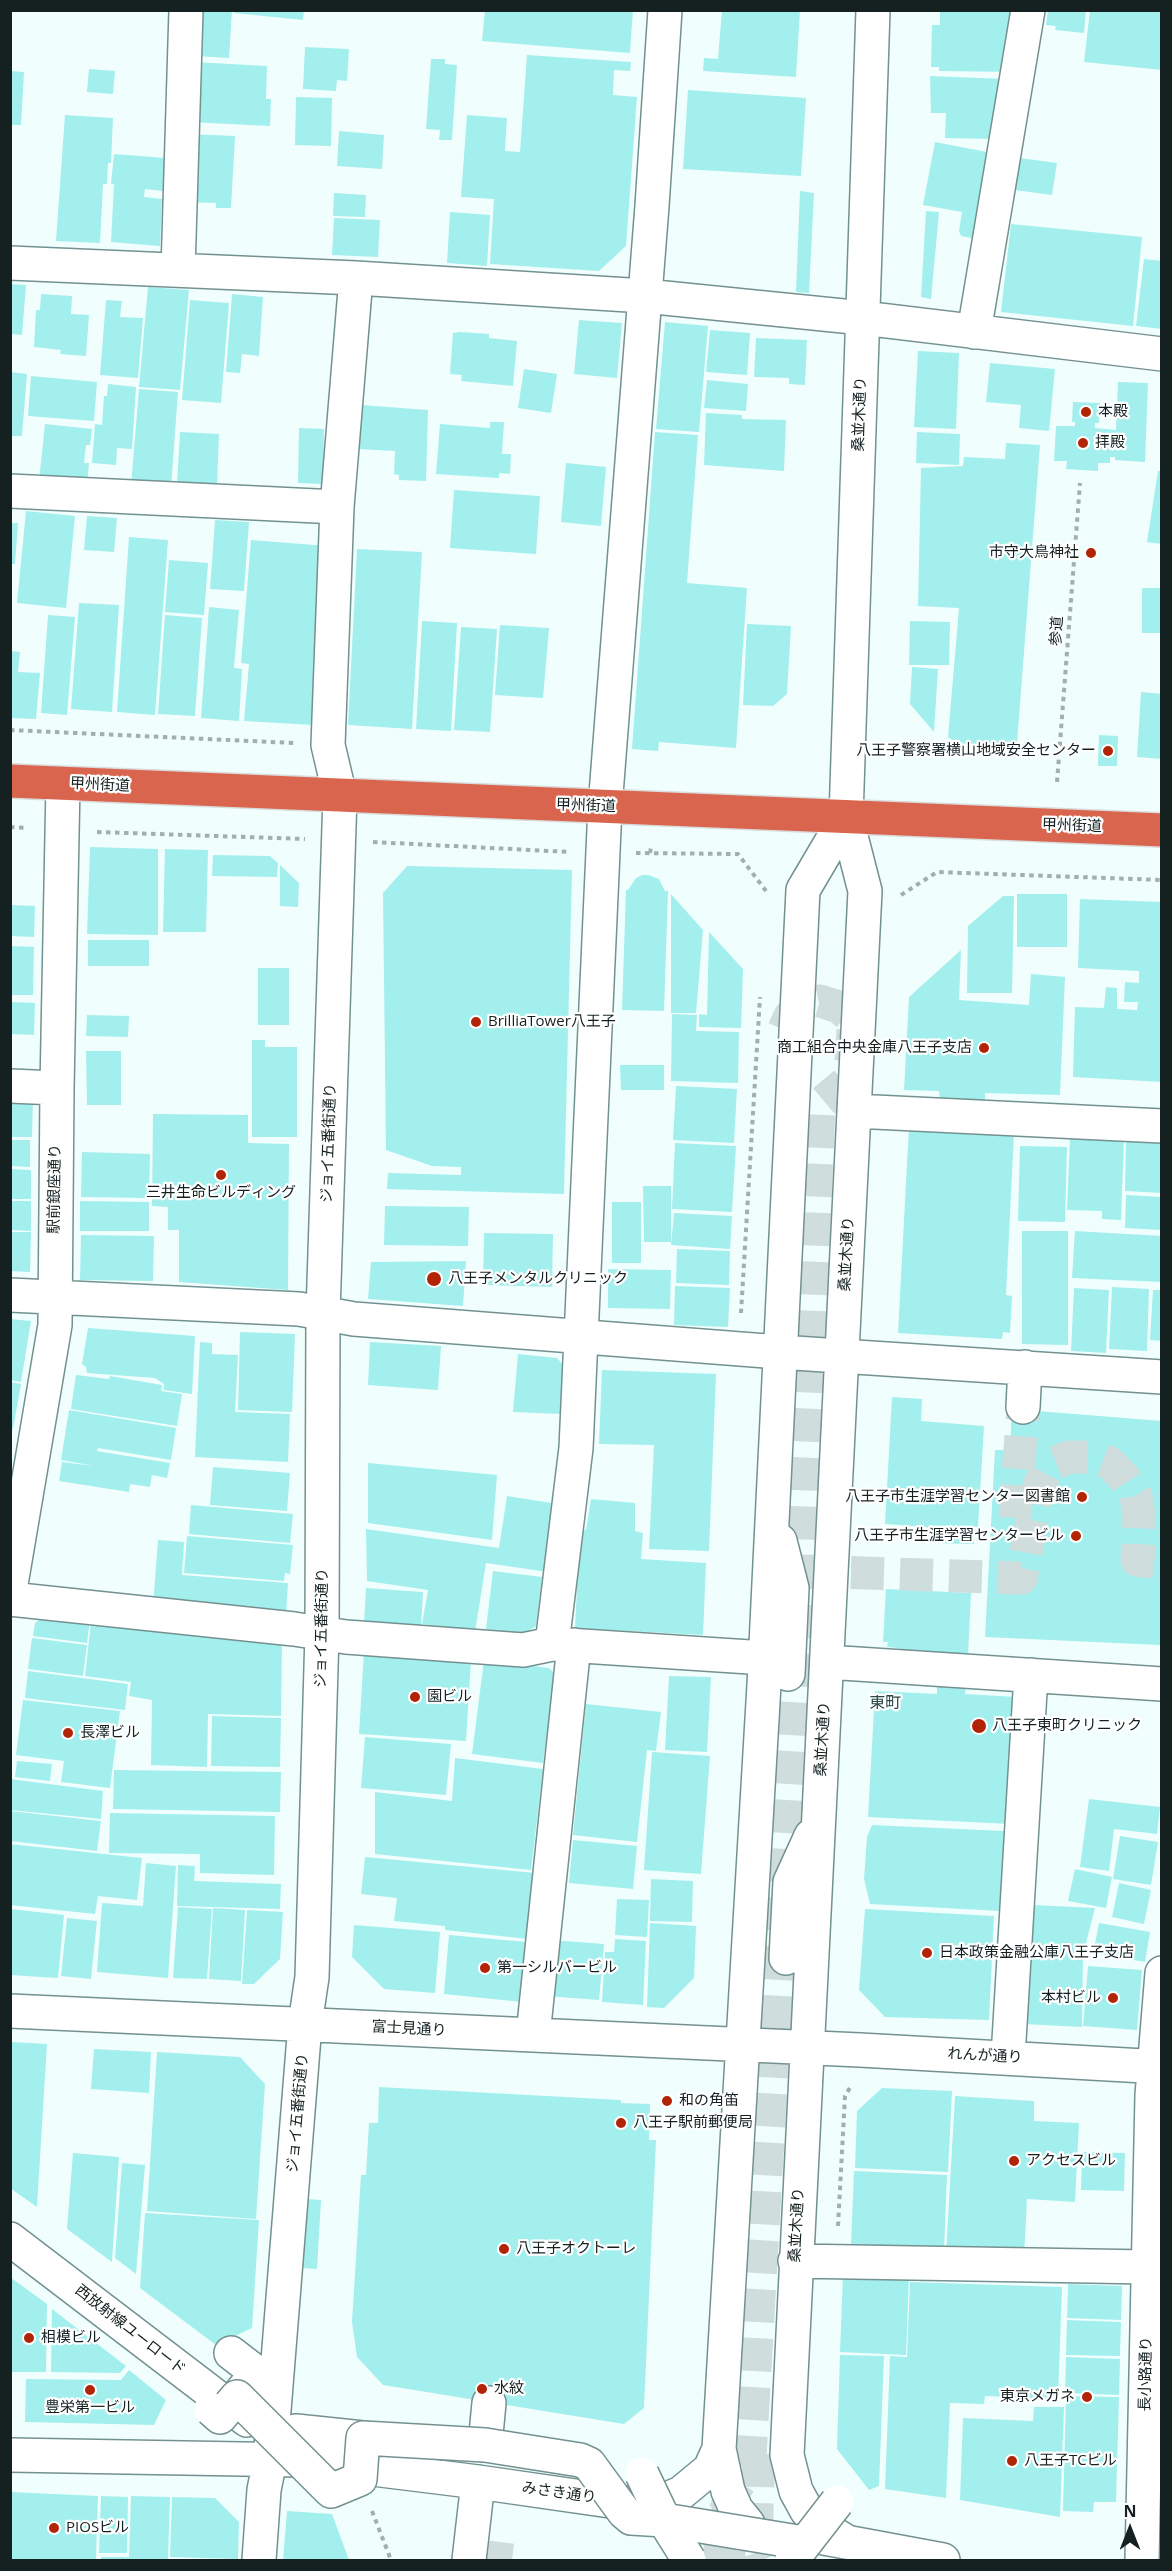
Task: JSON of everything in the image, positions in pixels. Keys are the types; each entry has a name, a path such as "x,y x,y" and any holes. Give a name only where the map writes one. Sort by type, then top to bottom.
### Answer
{"highway":[{"name":"甲州街道","path":"10,781 1161,830"}],"street":[{"path":"178,270 186,10"},
{"path":"532,2035 576,1448 605,807 645,296 664,10"},
{"name":"桑並木通り","path":"873,10 846,817 865,891 787,2456 789,2473 796,2491 807,2511 826,2529 847,2542 943,2560"},
{"path":"974,332 1028,10"},
{"path":"10,263 356,278 645,296 863,318 1161,354"},
{"name":"ジョイ五番街通り","path":"260,2560 264,2490 276,2452 305,2024 312,1977 322,1633 323,1313 340,796 328,745 337,507 356,278"},
{"path":"10,491 337,507"},
{"name":"駅前銀座通り","path":"10,1590 55,1325 35,1087 63,784"},
{"name":"桑並木通り","path":"719,2450 742,2045 777,1666 771,1508 803,890 846,817"},
{"path":"854,1112 1161,1126"},
{"path":"10,1295 299,1309 354,1319 779,1352 1161,1377"},
{"path":"1023,1407 1025,1367"},
{"path":"10,1599 322,1633 523,1650 563,1644 777,1666"},
{"path":"827,1662 1161,1684"},
{"path":"1009,2044 1031,1675"},
{"path":"786,1958 790,1882 819,1818"},
{"name":"長小路通り","path":"1142,2560 1149,2267 1161,1973"},
{"name":"富士見通り","path":"10,2011 807,2048"},
{"name":"れんが通り","path":"807,2048 1009,2044 1158,2067"},
{"name":"西放射線ユーロード","path":"10,2239 236,2390 276,2452 331,2491 360,2479"},
{"path":"795,2261 1149,2267"},
{"path":"485,2445 489,2403"},
{"path":"276,2452 296,2431 363,2438 485,2445 580,2460 589,2464 624,2512 631,2518 649,2500"},
{"path":"360,2479 363,2438"},
{"path":"649,2500 660,2502 681,2493 710,2469 719,2450"},
{"path":"719,2450 728,2491 736,2509 780,2545"},
{"name":"みさき通り","path":"10,2455 276,2452 300,2460 649,2500"},
{"path":"471,2558 478,2482"},
{"path":"649,2500 708,2527 780,2545 847,2542"},
{"path":"649,2500 780,2545"},
{"path":"649,2500 689,2560"},
{"path":"780,2545 837,2502"},
{"path":"689,2560 690,2541 696,2532 708,2527"}],"path":[{"name":"参道","path":"1058,782 1080,483"},
{"path":"10,730 301,743"},
{"path":"92,831 300,839 300,832"},
{"path":"365,842 563,851"},
{"path":"650,853 651,846"},
{"path":"636,853 738,854 766,888 765,900"},
{"path":"902,893 937,872 1161,880"},
{"path":"741,1320 760,993"},
{"path":"837,2235 845,2096"},
{"path":"360,2479 391,2560"}],"building":[{"path":"198,10 232,10 229,58 195,56"},
{"path":"234,10 304,10 303,20 234,13"},
{"path":"485,10 633,10 630,53 482,41"},
{"path":"722,10 800,10 796,77 703,71 704,58 718,59"},
{"path":"940,10 1018,10 1016,72 939,71 939,67 931,67 932,25 940,25"},
{"path":"1048,10 1086,10 1084,33 1055,30 1056,26 1046,25"},
{"path":"1090,10 1162,10 1162,70 1084,62"},
{"path":"305,47 349,49 347,81 337,80 336,91 303,89"},
{"path":"527,55 631,62 630,71 614,70 613,95 637,97 626,246 599,271 490,264 494,199 461,197 467,115 507,118 505,151 520,152"},
{"path":"431,59 445,59 445,64 457,65 452,140 439,140 440,130 426,129"},
{"path":"193,62 267,66 266,99 271,99 270,126 190,122"},
{"path":"89,69 115,71 113,94 87,92"},
{"path":"10,71 24,72 21,125 10,125"},
{"path":"930,76 1005,79 992,139 945,138 946,113 931,113"},
{"path":"688,90 806,98 801,176 683,169"},
{"path":"296,97 332,98 331,146 295,145"},
{"path":"65,115 113,118 111,163 108,163 107,184 103,184 100,243 56,241"},
{"path":"339,131 384,135 382,169 337,166"},
{"path":"188,134 235,136 231,208 216,208 216,203 184,202"},
{"path":"935,142 997,154 977,239 961,236 959,231 962,212 923,205"},
{"path":"114,154 165,158 163,191 145,189 144,197 162,199 160,246 111,242 114,184 111,184"},
{"path":"1020,158 1057,163 1052,195 1015,190"},
{"path":"800,191 814,193 809,293 796,292"},
{"path":"334,193 366,195 365,217 333,216"},
{"path":"926,211 939,212 931,299 921,297"},
{"path":"450,212 490,215 487,266 447,263"},
{"path":"334,218 380,220 378,257 332,255"},
{"path":"1011,224 1142,237 1133,326 1001,312"},
{"path":"1144,259 1162,261 1162,329 1136,326"},
{"path":"10,284 26,285 22,335 10,334"},
{"path":"148,287 189,290 180,390 139,387"},
{"path":"41,294 72,296 71,314 89,315 86,356 60,354 61,350 34,347 36,310 40,310"},
{"path":"232,294 263,297 259,356 242,354 240,373 226,372"},
{"path":"106,300 122,301 120,317 143,318 138,378 100,375"},
{"path":"190,300 229,303 221,403 182,400"},
{"path":"579,320 622,323 617,378 574,374"},
{"path":"665,322 708,326 699,432 656,429"},
{"path":"710,330 750,333 747,375 706,372"},
{"path":"453,333 489,334 489,338 517,341 513,386 461,381 462,375 450,374"},
{"path":"756,338 807,340 805,385 789,384 789,378 754,377"},
{"path":"918,351 959,353 956,429 914,427"},
{"path":"990,363 1055,369 1049,431 1019,428 1021,405 986,402"},
{"path":"524,369 557,374 551,413 518,408"},
{"path":"10,372 27,374 22,436 10,436"},
{"path":"31,376 97,382 94,421 28,416"},
{"path":"707,380 748,384 746,411 704,408"},
{"path":"1118,382 1148,383 1145,462 1115,460 1115,457 1110,457 1110,463 1098,463 1098,471 1066,469 1067,461 1054,461 1056,426 1075,426 1075,422 1072,422 1073,402 1100,403 1099,423 1095,423 1095,428 1116,430"},
{"path":"108,384 136,387 132,449 117,448 116,465 92,463 95,424 102,425 104,396 107,396"},
{"path":"139,389 178,392 171,488 131,485"},
{"path":"361,405 428,410 426,481 399,480 399,475 394,474 395,451 358,449"},
{"path":"706,413 742,415 742,419 786,420 784,471 704,465"},
{"path":"490,422 504,422 502,454 511,454 510,474 499,473 499,478 436,474 440,424 490,428"},
{"path":"45,424 92,429 90,445 86,445 84,463 89,463 87,486 39,481"},
{"path":"299,428 324,429 323,484 298,483"},
{"path":"180,432 219,434 217,485 177,483"},
{"path":"655,432 698,435 687,583 747,588 736,748 659,742 658,751 632,749"},
{"path":"917,432 960,434 959,465 916,463"},
{"path":"1006,443 1040,445 1017,743 1006,751 991,756 974,755 948,737 959,608 918,606 921,468 963,466 964,457 1005,459"},
{"path":"566,463 606,467 601,526 561,522"},
{"path":"1158,471 1162,471 1162,544 1147,542"},
{"path":"454,490 540,496 536,554 450,548"},
{"path":"26,511 75,516 66,608 17,603"},
{"path":"87,516 117,518 114,552 84,550"},
{"path":"215,520 249,522 244,591 210,589"},
{"path":"10,523 18,523 15,564 10,564"},
{"path":"129,537 168,540 155,715 117,712"},
{"path":"251,540 327,546 313,725 244,721 249,664 241,663"},
{"path":"357,549 422,552 412,729 348,725"},
{"path":"169,560 208,563 204,615 165,612"},
{"path":"1142,588 1162,588 1162,633 1142,633"},
{"path":"79,603 119,605 112,712 71,709"},
{"path":"209,607 239,610 234,668 242,669 239,721 201,718"},
{"path":"48,615 75,617 67,715 41,713"},
{"path":"165,615 202,618 195,716 158,714"},
{"path":"422,621 457,623 451,731 416,729"},
{"path":"910,621 950,622 949,665 909,665"},
{"path":"747,624 791,626 787,694 773,706 743,705"},
{"path":"500,625 549,628 543,698 495,695"},
{"path":"461,627 497,629 490,732 454,730"},
{"path":"10,651 20,652 18,672 40,673 36,719 10,718"},
{"path":"912,667 938,669 934,732 910,704"},
{"path":"1141,692 1162,694 1162,759 1137,757"},
{"name":"八王子警察署横山地域安全センター","path":"1099,735 1118,736 1117,766 1098,766"},
{"path":"90,847 158,849 158,935 87,934"},
{"path":"165,849 208,850 206,932 163,932"},
{"path":"213,855 270,856 278,863 277,877 212,876"},
{"path":"280,865 299,883 298,907 280,906"},
{"name":"BrilliaTower八王子","path":"407,866 572,870 564,1194 387,1189 388,1173 461,1175 461,1167 432,1166 386,1150 383,893"},
{"path":"642,875 659,879 665,891 668,891 664,1011 622,1010 626,890 636,878"},
{"path":"671,894 703,930 696,1013 671,1013"},
{"path":"1017,894 1067,894 1067,947 1017,947"},
{"path":"1003,896 1014,896 1012,993 967,993 968,926"},
{"path":"1080,899 1162,902 1162,1082 1073,1077 1075,1007 1104,1008 1106,987 1117,988 1117,1009 1137,1010 1138,1002 1124,1002 1125,982 1139,983 1139,971 1078,968"},
{"path":"10,905 35,906 34,937 10,936"},
{"path":"709,932 743,969 741,1028 699,1027 699,1014 707,1015"},
{"path":"88,940 149,940 149,966 88,966"},
{"path":"10,946 34,947 33,995 10,995"},
{"name":"商工組合中央金庫八王子支店","path":"961,950 959,1000 1029,1005 1031,974 1065,977 1060,1095 985,1093 985,1102 940,1100 939,1091 904,1090 909,997"},
{"path":"258,968 289,968 289,1025 258,1025"},
{"path":"10,1002 35,1003 34,1035 10,1034"},
{"path":"672,1014 697,1015 696,1031 739,1032 738,1083 671,1081"},
{"path":"87,1015 129,1016 128,1037 86,1036"},
{"path":"252,1040 265,1040 265,1047 297,1047 297,1137 252,1137"},
{"path":"86,1051 121,1051 121,1105 87,1105"},
{"path":"620,1065 664,1065 664,1090 621,1090"},
{"path":"676,1086 737,1089 734,1143 673,1140"},
{"path":"10,1098 33,1098 32,1137 10,1137"},
{"name":"三井生命ビルディング","path":"153,1114 248,1115 248,1143 289,1144 288,1290 179,1282 179,1230 168,1230 168,1207 152,1206"},
{"path":"909,1126 1014,1134 1006,1295 1012,1296 1010,1333 1003,1332 1002,1339 898,1333"},
{"path":"1070,1137 1124,1139 1121,1220 1102,1219 1102,1211 1067,1210"},
{"path":"10,1140 30,1140 30,1167 10,1166"},
{"path":"1126,1141 1162,1143 1162,1193 1125,1191"},
{"path":"675,1143 736,1146 732,1212 672,1209"},
{"path":"1020,1146 1067,1147 1065,1222 1018,1221"},
{"path":"82,1152 150,1154 149,1198 81,1197"},
{"path":"10,1169 31,1170 31,1199 10,1199"},
{"path":"643,1186 671,1186 671,1242 644,1242"},
{"path":"1126,1195 1162,1197 1162,1230 1125,1228"},
{"path":"10,1201 31,1201 31,1231 10,1230"},
{"path":"80,1201 149,1202 149,1231 80,1231"},
{"path":"612,1202 641,1202 641,1263 612,1263"},
{"path":"385,1206 469,1207 468,1246 384,1245"},
{"path":"674,1213 732,1216 730,1249 671,1245"},
{"path":"1022,1231 1068,1231 1068,1345 1022,1344"},
{"path":"1075,1231 1162,1236 1162,1282 1072,1278"},
{"path":"10,1232 31,1232 30,1272 10,1271"},
{"path":"484,1233 553,1234 552,1287 483,1285"},
{"path":"81,1235 154,1236 153,1281 80,1280"},
{"path":"677,1249 730,1251 729,1285 676,1283"},
{"path":"466,1261 463,1306 368,1299 371,1262"},
{"path":"608,1269 671,1270 670,1309 608,1308"},
{"path":"675,1286 730,1288 728,1327 674,1325"},
{"path":"1112,1287 1149,1289 1147,1351 1109,1349"},
{"path":"1074,1288 1109,1290 1106,1353 1071,1351"},
{"path":"1153,1290 1162,1290 1162,1341 1150,1340"},
{"path":"10,1319 31,1321 21,1382 10,1380"},
{"path":"88,1328 195,1336 192,1394 164,1390 164,1384 155,1378 87,1373 86,1367 82,1364"},
{"path":"240,1332 295,1334 292,1412 238,1410"},
{"path":"200,1342 212,1343 212,1354 238,1355 235,1412 290,1414 288,1462 195,1457"},
{"path":"370,1342 441,1346 438,1390 368,1385"},
{"path":"518,1354 557,1358 564,1366 561,1414 513,1412"},
{"path":"602,1370 716,1374 709,1551 649,1549 654,1445 599,1444"},
{"path":"76,1375 109,1379 110,1376 162,1385 161,1391 182,1394 177,1426 71,1409"},
{"path":"10,1382 21,1384 13,1429 10,1428"},
{"path":"892,1397 922,1399 921,1421 984,1426 978,1527 974,1527 974,1544 926,1543 927,1527 885,1524"},
{"name":"八王子市生涯学習センタービル","path":"1012,1409 1162,1421 1160,1645 985,1637 995,1450 1010,1450"},
{"path":"69,1410 176,1428 171,1460 98,1448 97,1451 170,1463 167,1478 152,1475 150,1487 130,1484 129,1492 59,1481 62,1462 95,1466 61,1460"},
{"path":"368,1463 497,1475 492,1540 368,1523"},
{"path":"213,1467 290,1473 287,1511 210,1505"},
{"path":"507,1496 558,1504 548,1572 486,1563 475,1632 422,1624 428,1590 367,1581 366,1529 499,1548"},
{"path":"591,1499 635,1503 635,1531 643,1533 641,1559 706,1563 703,1635 575,1628 580,1530 586,1530"},
{"path":"191,1505 293,1514 290,1543 189,1534"},
{"path":"187,1536 293,1545 290,1574 285,1573 284,1581 184,1573"},
{"path":"158,1540 184,1542 182,1575 288,1583 286,1616 153,1606"},
{"path":"493,1571 542,1577 536,1626 524,1634 486,1629"},
{"path":"366,1588 423,1592 421,1627 364,1623"},
{"path":"886,1589 971,1593 968,1656 902,1652 898,1648 887,1647 888,1642 883,1642"},
{"path":"45,1615 90,1620 87,1643 33,1636 35,1623"},
{"path":"91,1622 282,1641 281,1716 208,1714 207,1767 151,1765 152,1700 129,1696 131,1682 85,1676"},
{"path":"32,1638 87,1645 83,1676 28,1669"},
{"name":"園ビル","path":"364,1652 471,1659 466,1741 359,1734"},
{"path":"484,1660 549,1668 555,1674 543,1763 472,1754"},
{"path":"28,1671 128,1684 125,1710 25,1698"},
{"path":"669,1676 711,1677 707,1752 665,1750"},
{"path":"937,1684 966,1686 965,1694 1016,1697 1009,1824 868,1817 875,1691 937,1694"},
{"name":"長澤ビル","path":"23,1700 120,1711 110,1788 61,1782 64,1761 16,1755"},
{"path":"586,1704 661,1712 656,1751 647,1750 637,1842 573,1835"},
{"path":"212,1716 281,1718 280,1767 211,1766"},
{"path":"365,1737 451,1744 446,1795 361,1788"},
{"path":"652,1752 710,1756 701,1874 644,1870"},
{"path":"455,1758 543,1769 531,1870 375,1854 375,1792 452,1801"},
{"path":"17,1761 52,1764 50,1781 15,1777"},
{"path":"114,1770 281,1772 280,1812 113,1809"},
{"path":"10,1779 103,1791 101,1819 10,1810"},
{"path":"1089,1799 1160,1807 1157,1834 1114,1829 1109,1871 1080,1867"},
{"path":"10,1811 101,1821 97,1851 10,1841"},
{"path":"110,1813 275,1816 274,1875 200,1873 200,1854 109,1853"},
{"path":"872,1825 1004,1831 1001,1911 870,1904 864,1879 867,1837"},
{"path":"1120,1836 1158,1842 1151,1885 1113,1879"},
{"path":"573,1840 637,1846 633,1889 569,1883"},
{"path":"10,1844 142,1858 137,1900 98,1896 95,1914 10,1905"},
{"path":"365,1857 535,1873 528,1939 445,1930 445,1926 394,1921 397,1898 361,1894"},
{"path":"146,1863 176,1866 168,1978 97,1972 102,1903 143,1906"},
{"path":"178,1865 195,1866 194,1881 281,1884 280,1909 177,1906"},
{"path":"1075,1869 1112,1877 1106,1908 1068,1901"},
{"path":"651,1879 693,1881 692,1922 650,1921"},
{"path":"1119,1883 1151,1890 1144,1924 1112,1917"},
{"path":"617,1899 649,1900 647,1937 615,1935"},
{"path":"1033,1905 1095,1908 1083,1955 1082,2027 1024,2024"},
{"path":"178,1907 212,1909 207,1979 173,1978"},
{"path":"213,1908 245,1910 241,1981 209,1979"},
{"path":"10,1909 64,1915 58,1978 10,1975"},
{"name":"日本政策金融公庫八王子支店","path":"865,1909 994,1916 989,2020 885,2017 859,1990"},
{"path":"247,1910 283,1912 280,1959 254,1984 242,1984"},
{"path":"67,1918 97,1921 91,1979 61,1976"},
{"path":"650,1923 696,1926 694,1978 664,2008 647,2007"},
{"path":"1099,1923 1150,1932 1145,1962 1093,1953"},
{"path":"354,1925 440,1932 435,1993 384,1989 352,1957"},
{"name":"第一シルバービル","path":"449,1935 527,1942 522,2002 444,1994"},
{"path":"615,1939 646,1941 643,2005 602,2002 605,1952 614,1952"},
{"path":"551,1940 604,1944 599,2000 546,1996"},
{"name":"本村ビル","path":"1088,1966 1142,1970 1137,2030 1083,2026"},
{"path":"10,2042 47,2044 37,2207 10,2188"},
{"path":"94,2049 151,2052 149,2093 91,2089"},
{"path":"157,2052 240,2057 265,2084 256,2219 147,2211"},
{"name":"八王子オクトーレ","path":"379,2087 621,2100 621,2103 650,2104 649,2140 656,2140 644,2408 624,2424 383,2385 357,2357 352,2322 361,2175 366,2175 369,2123 378,2123"},
{"path":"882,2088 952,2091 948,2172 855,2168 857,2111"},
{"name":"アクセスビル","path":"955,2096 1034,2101 1034,2121 1079,2123 1075,2202 1027,2199 1024,2258 946,2254"},
{"path":"1082,2152 1125,2153 1124,2191 1081,2190"},
{"path":"73,2153 119,2157 112,2262 67,2229"},
{"path":"122,2163 145,2165 136,2274 115,2258"},
{"path":"854,2171 947,2175 944,2251 851,2246"},
{"path":"307,2199 321,2200 317,2269 303,2268"},
{"path":"145,2213 259,2220 252,2328 216,2345 140,2288"},
{"path":"843,2274 909,2277 906,2355 840,2352"},
{"name":"相模ビル","path":"10,2277 47,2304 46,2372 10,2372"},
{"path":"910,2282 1062,2287 1058,2399 985,2396 984,2404 950,2403 946,2498 885,2489 890,2356 907,2357"},
{"path":"1068,2284 1122,2286 1121,2320 1067,2318"},
{"path":"52,2309 126,2366 120,2373 51,2372"},
{"path":"1067,2320 1121,2322 1120,2356 1066,2355"},
{"path":"840,2355 884,2356 879,2486 869,2490 837,2449"},
{"path":"1066,2357 1120,2359 1119,2395 1065,2393"},
{"name":"豊栄第一ビル","path":"129,2370 166,2400 154,2425 25,2422 26,2379 121,2380"},
{"path":"1066,2396 1119,2397 1116,2502 1094,2502 1093,2512 1063,2511"},
{"name":"八王子TCビル","path":"1034,2407 1064,2407 1060,2517 960,2500 963,2418 1033,2421"},
{"name":"PIOSビル","path":"10,2492 98,2496 96,2560 10,2560"},
{"path":"101,2496 128,2497 127,2553 99,2553"},
{"path":"131,2496 170,2497 168,2560 101,2560 101,2557 129,2557"},
{"path":"172,2497 215,2498 239,2522 238,2559 170,2557"},
{"path":"287,2511 332,2514 349,2560 283,2560"}],"tunnel":[{"path":"721,2560 719,2526 731,2497 743,2477 750,2457 800,1571 819,1105 845,1083 851,1061 853,1030 849,1016 839,1007 820,1001 801,1005 790,1016 783,1031"},
{"path":"1015,1518 1023,1407"},
{"path":"802,1571 1021,1578 1039,1485 1050,1465 1069,1457 1093,1457 1110,1463 1125,1479 1136,1496 1139,1516 1137,1560 1162,1563"},
{"path":"759,2454 756,2544 762,2560"},
{"path":"728,2502 729,2560"},
{"path":"486,2560 488,2557 512,2560"}],"place":[{"name":"本殿","path":"1086,412"},
{"name":"拝殿","path":"1083,443"},
{"name":"市守大鳥神社","path":"1091,553"},
{"name":"八王子警察署横山地域安全センター","path":"1108,751"},
{"name":"BrilliaTower八王子","path":"476,1022"},
{"name":"商工組合中央金庫八王子支店","path":"984,1048"},
{"name":"三井生命ビルディング","path":"221,1175"},
{"name":"八王子メンタルクリニック","path":"434,1279"},
{"name":"八王子市生涯学習センター図書館","path":"1082,1497"},
{"name":"八王子市生涯学習センタービル","path":"1076,1536"},
{"name":"園ビル","path":"415,1697"},
{"name":"八王子東町クリニック","path":"979,1726"},
{"name":"長澤ビル","path":"68,1733"},
{"name":"日本政策金融公庫八王子支店","path":"927,1953"},
{"name":"第一シルバービル","path":"485,1968"},
{"name":"本村ビル","path":"1113,1998"},
{"name":"和の角笛","path":"667,2101"},
{"name":"八王子駅前郵便局","path":"621,2123"},
{"name":"アクセスビル","path":"1014,2161"},
{"name":"八王子オクトーレ","path":"504,2249"},
{"name":"相模ビル","path":"29,2338"},
{"name":"水紋","path":"482,2389"},
{"name":"豊栄第一ビル","path":"90,2390"},
{"name":"東京メガネ","path":"1087,2397"},
{"name":"八王子TCビル","path":"1012,2461"},
{"name":"PIOSビル","path":"54,2528"}],"district":[{"name":"東町","path":"885,1703"}]}
